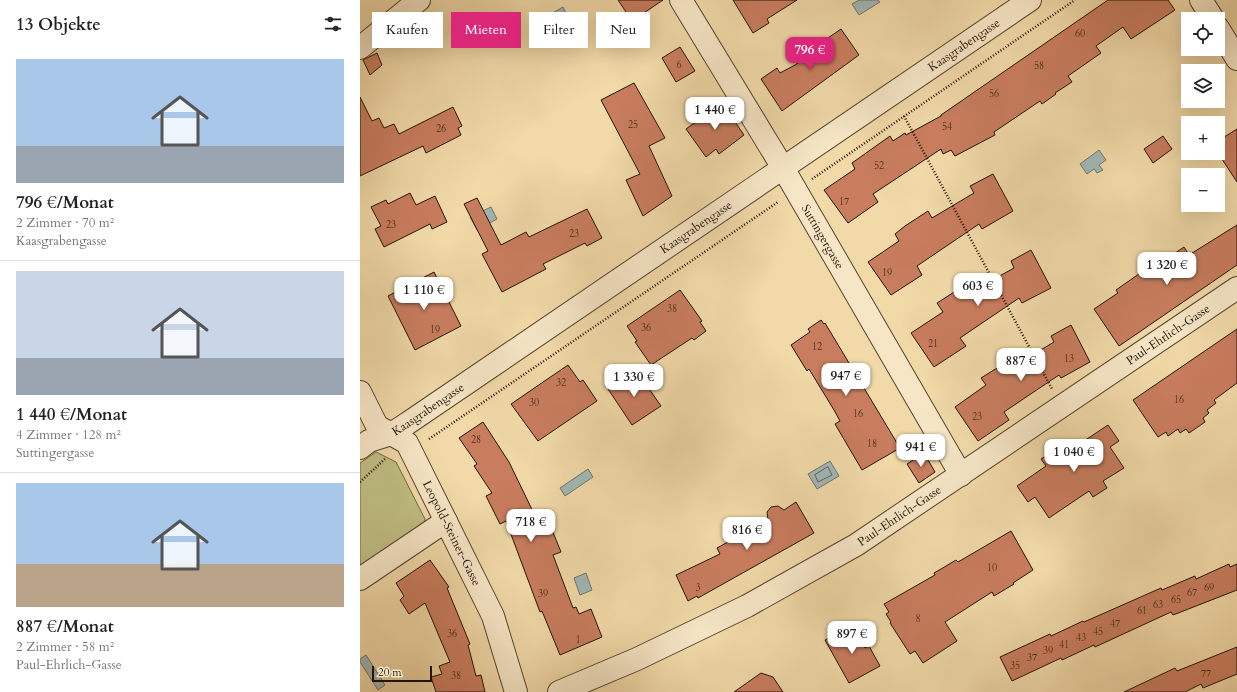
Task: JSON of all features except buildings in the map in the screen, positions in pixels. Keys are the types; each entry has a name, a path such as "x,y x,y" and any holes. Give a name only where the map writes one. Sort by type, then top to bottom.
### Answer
{"street":[{"path":"360,48 419,0"},
{"name":"Suttingergasse","path":"682,0 796,190 961,475"},
{"name":"Kaasgrabengasse","path":"360,448 369,441 391,434 1030,0"},
{"path":"1201,0 1209,12"},
{"path":"1225,39 1237,59"},
{"name":"Paul-Ehrlich-Gasse","path":"559,692 637,659 747,606 856,546 1237,288"},
{"name":"Leopold-Steiner-Gasse","path":"360,392 377,426 407,443 493,616 516,692"},
{"path":"360,579 446,521"}],"path":[{"path":"411,451 1075,0"},
{"path":"904,116 1062,407"}],"shaded area":[{"path":"376,452 396,462 425,519 424,524 360,569 360,463"}],"water":[{"path":"859,0 878,0 880,2 859,15 852,4"},
{"path":"563,7 566,12 554,12"},
{"path":"1099,150 1106,160 1099,165 1103,170 1097,173 1094,169 1087,174 1080,164"},
{"path":"491,207 497,219 477,230 470,217"},
{"path":"830,461 839,476 817,489 808,474"},
{"path":"588,469 593,477 565,496 560,488"},
{"path":"586,573 592,590 580,595 574,578"},
{"path":"366,655 385,685 378,690 360,662 360,659"}]}
